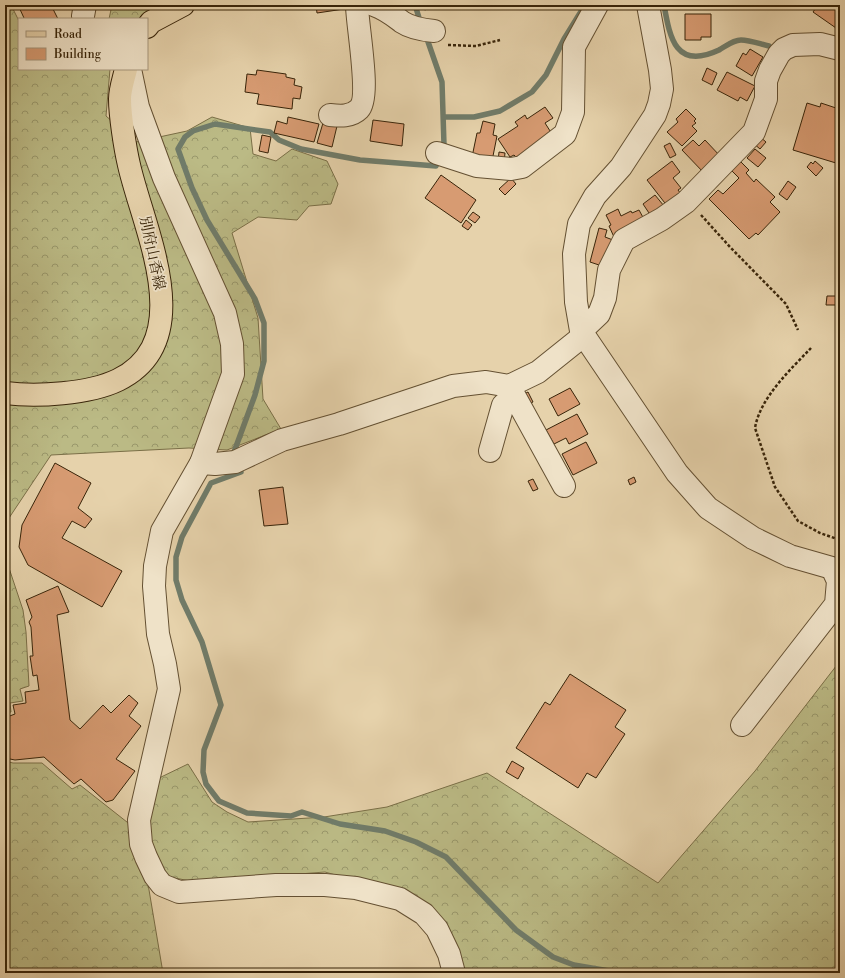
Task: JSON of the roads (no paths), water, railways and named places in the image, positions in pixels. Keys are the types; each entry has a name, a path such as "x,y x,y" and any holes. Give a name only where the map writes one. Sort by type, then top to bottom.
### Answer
{"main road":[{"path":"148,26 151,22 183,5"},
{"name":"別府山香線","path":"5,393 21,395 82,390 104,386 124,377 138,366 149,354 157,337 162,315 161,284 147,226 129,164 120,98 126,70"}],"street":[{"path":"330,116 340,116 354,113 361,108 365,93 357,5 360,5"},
{"path":"374,5 387,10 404,23 423,30 434,31"},
{"path":"437,153 477,166 511,169 522,167 565,134 573,112 574,47 597,5"},
{"path":"648,5 660,70 662,89 659,104 655,115 621,166 595,196 579,224 574,254 576,302 582,334 677,473 708,508 753,538 790,556 832,568 838,582 836,604 742,725"},
{"path":"490,451 503,405 512,391 538,372 582,334 599,314 605,298 609,270 624,240 662,219 686,202 722,167 754,132 766,99 766,81 770,70 784,49 793,45 820,44 840,49"},
{"path":"130,70 138,107 164,178 225,313 232,344 233,374 201,463 162,531 155,566 154,586 158,634 166,664 169,689 139,820 141,844 150,867 162,885 179,892 276,884 326,885 356,888 400,899 424,914 437,929 449,954 454,973"},
{"path":"201,463 215,464 234,462 282,440 339,424 454,386 486,382 512,391 564,486"}],"waterway":[{"path":"415,5 421,24"},
{"path":"444,117 474,117 500,111 532,92 546,75 564,39 585,5"},
{"path":"664,5 669,29 673,39 678,48 684,54 693,56 705,55 719,50 738,40 751,41 769,46"},
{"path":"426,36 442,82 444,145 442,150"},
{"path":"236,457 234,452 255,395 264,361 264,323 255,299 207,220 192,188 178,149 185,137 193,131 215,124 270,132 279,140 301,149 360,160 436,166 439,158"},
{"path":"239,465 241,472 211,483 182,537 176,557 176,580 182,600 202,642 221,705 204,750 203,772 206,784 219,801 247,813 291,816 302,812 340,824 385,831 416,842 446,857 516,930 553,957 574,965 621,973"}]}
